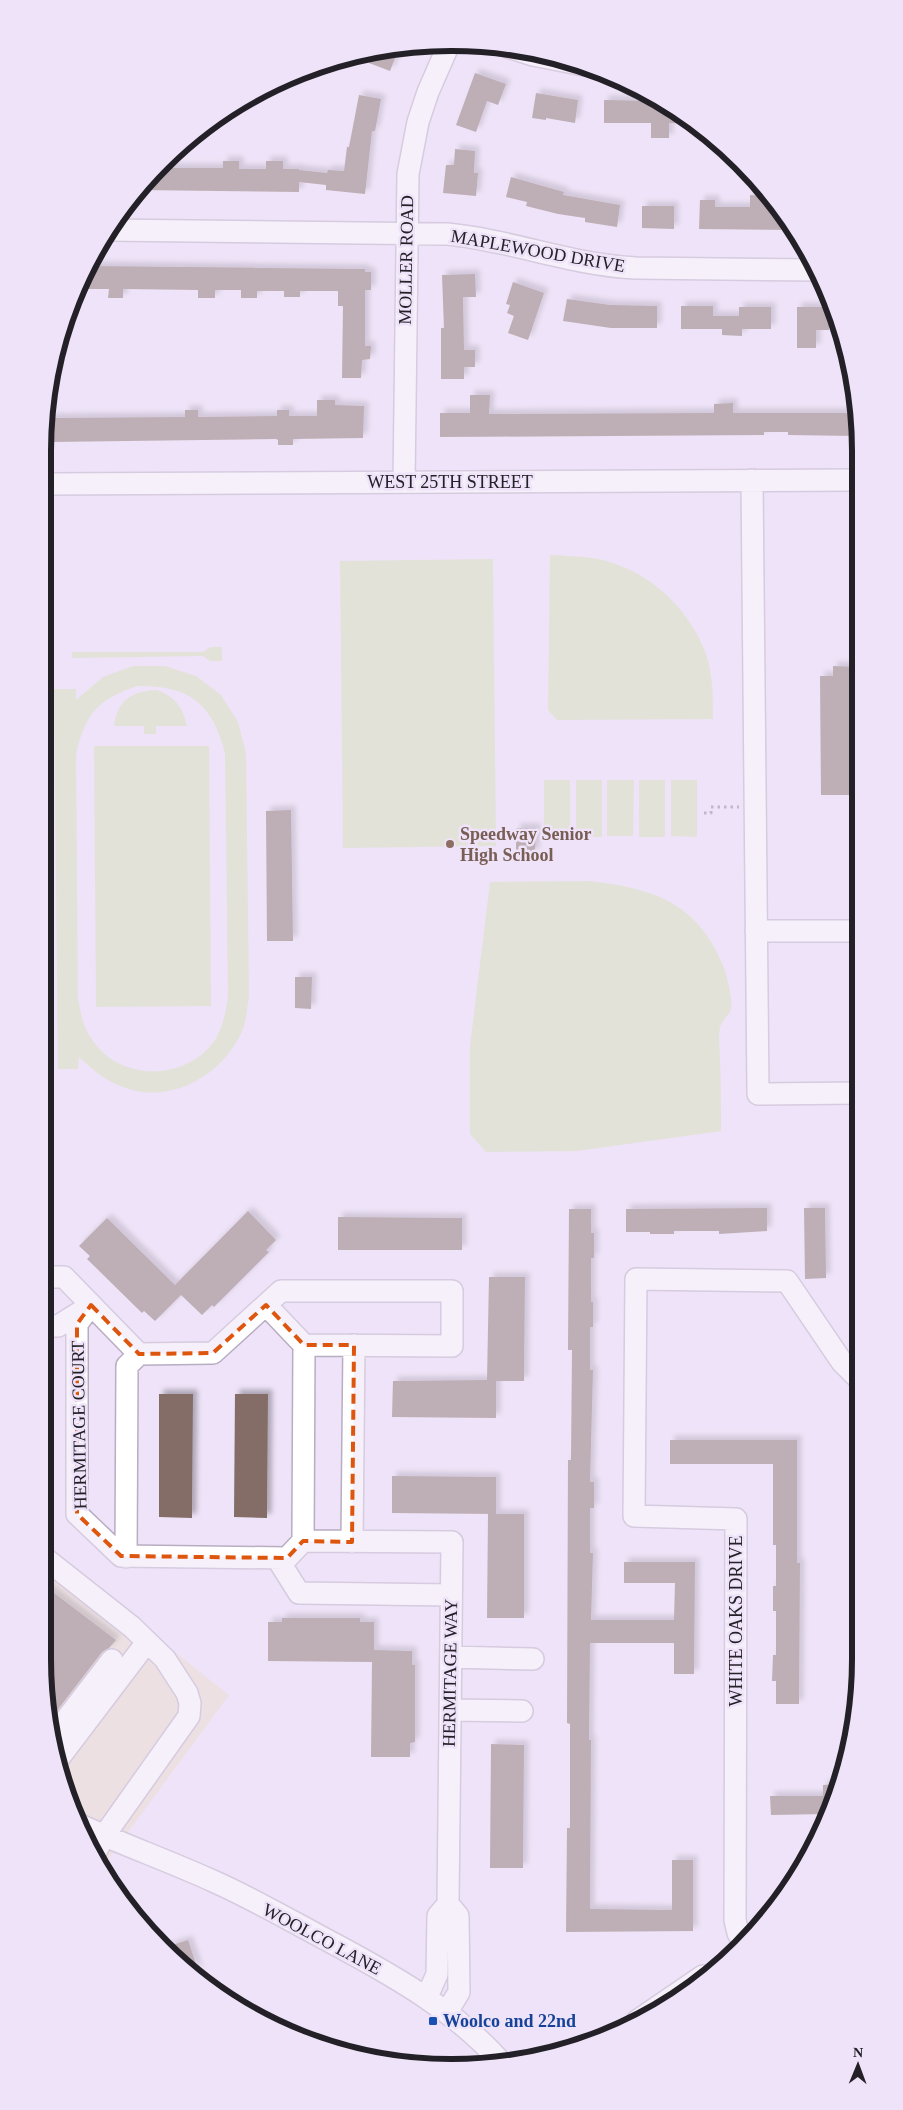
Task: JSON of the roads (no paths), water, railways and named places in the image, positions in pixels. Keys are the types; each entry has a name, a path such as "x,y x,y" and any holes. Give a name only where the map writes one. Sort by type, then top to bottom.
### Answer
{"street":[{"name":"MOLLER ROAD","path":"404,482 406,189 413,144 428,92 446,51"},
{"name":"MAPLEWOOD DRIVE","path":"118,230 447,234 484,239 575,260 620,267 808,270"},
{"path":"752,480 758,1094 852,1093"},
{"name":"WEST 25TH STREET","path":"51,484 852,480"},
{"path":"756,931 852,931"},
{"path":"51,1277 64,1278 139,1354"},
{"name":"WHITE OAKS DRIVE","path":"740,1936 734,1920 736,1519 634,1516 636,1279 787,1281 842,1362 852,1372"},
{"path":"266,1305 304,1345 302,1541 287,1558 126,1556 127,1366 139,1354 213,1354 281,1291 452,1291 452,1346 304,1345"},
{"path":"51,1326 58,1326 91,1305"},
{"name":"HERMITAGE COURT","path":"91,1305 78,1324 77,1514 121,1556 126,1556"},
{"path":"352,1542 354,1345"},
{"name":"HERMITAGE WAY","path":"302,1541 452,1542 448,1904 438,1916 437,1974 427,1997"},
{"path":"277,1558 299,1593 451,1595"},
{"path":"51,1563 165,1659 187,1693 190,1703 189,1716 98,1846"},
{"path":"63,1753 147,1642"},
{"path":"451,1658 533,1659"},
{"path":"58,1730 112,1660"},
{"path":"450,1710 522,1711"},
{"name":"WOOLCO LANE","path":"90,1830 223,1886 383,1970 427,1997 447,2012 475,2035 495,2056"},
{"name":"HERMITAGE WAY","path":"447,2012 459,1992 458,1916 448,1904"}],"place":[{"name":"Speedway Senior High School","path":"450,844"},
{"name":"Woolco and 22nd","path":"433,2021"}]}
